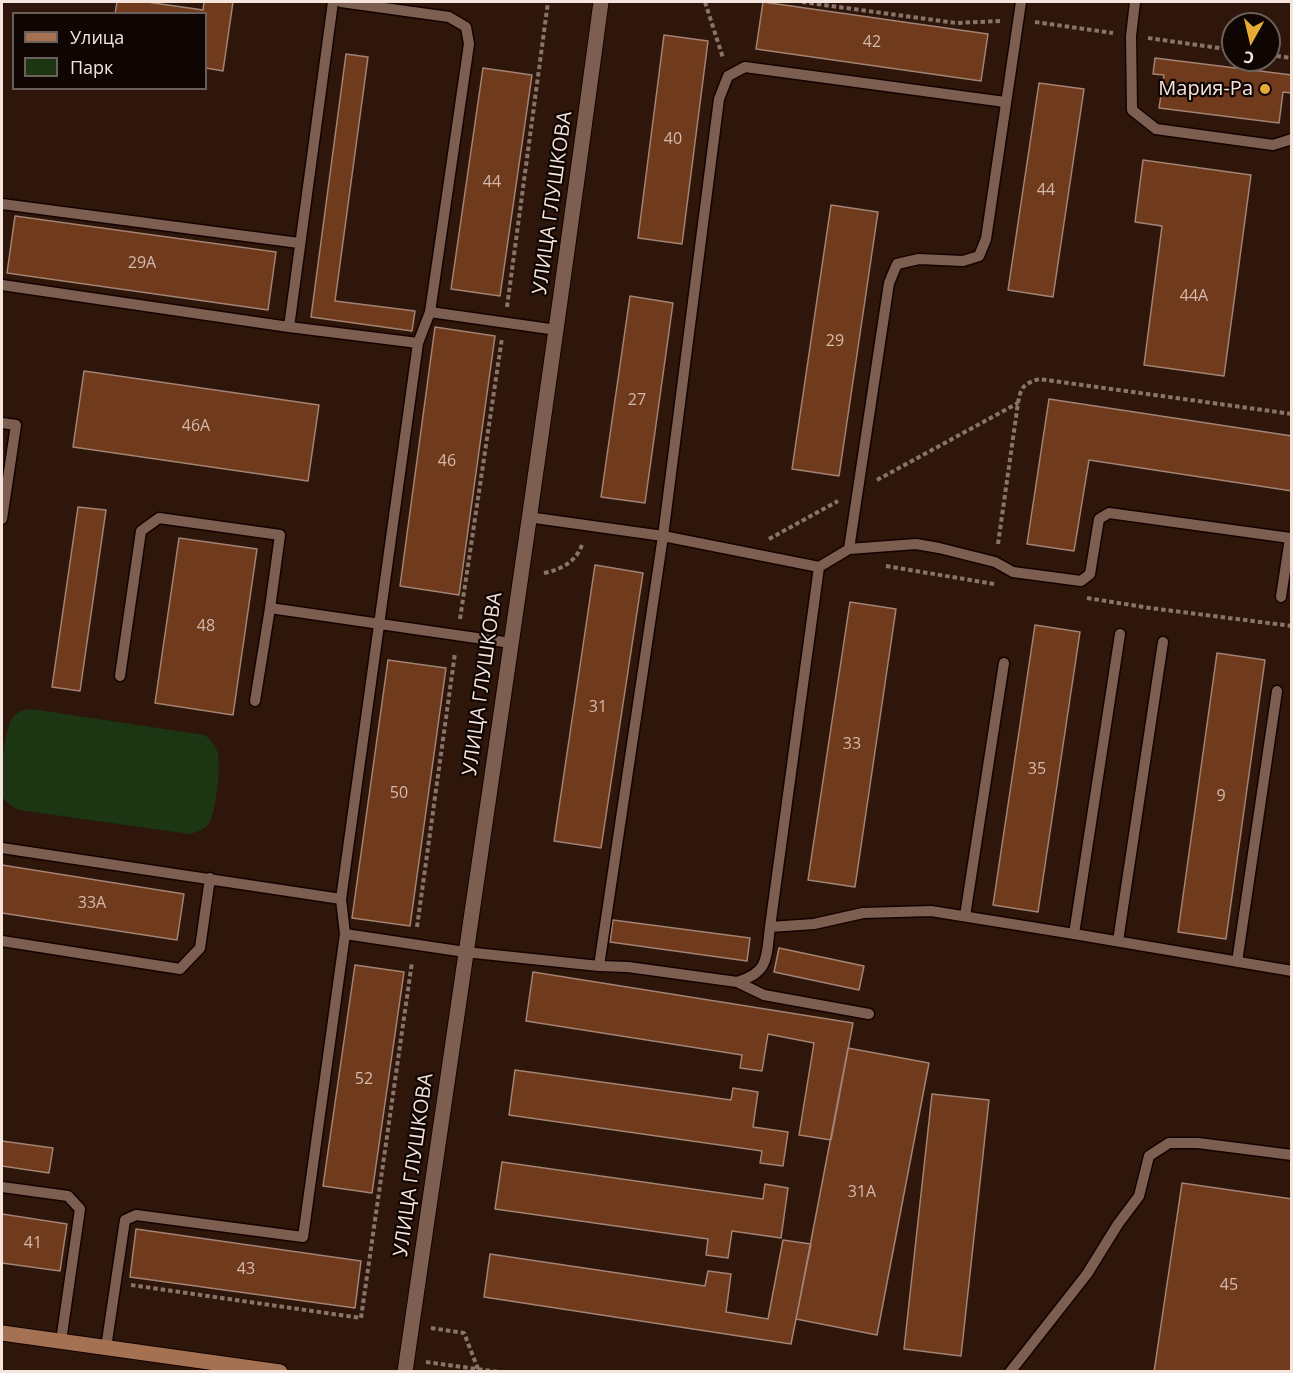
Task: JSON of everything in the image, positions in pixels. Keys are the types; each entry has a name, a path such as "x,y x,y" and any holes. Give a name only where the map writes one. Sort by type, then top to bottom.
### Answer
{"street":[{"name":"УЛИЦА ГЛУШКОВА","path":"405,1371 557,330 601,2"},
{"path":"2,1333 280,1371"}],"lane":[{"path":"289,327 333,2"},
{"path":"106,1347 125,1220 136,1215 303,1237 345,934 341,899 418,343 430,312 469,44 466,27 449,17 341,2"},
{"path":"849,549 889,283 897,264 919,259 963,261 979,256 986,239 1021,2"},
{"path":"1135,2 1131,36 1132,110 1143,121 1156,129 1273,146 1292,139"},
{"path":"599,966 663,536 719,99 728,76 745,67 1005,102"},
{"path":"2,204 299,243"},
{"path":"2,285 289,327 418,343"},
{"path":"430,312 557,330"},
{"path":"2,423 16,425 2,519"},
{"path":"528,517 663,536 819,567 849,549 916,544 995,562 1013,572 1080,581 1090,574 1099,519 1109,513 1290,538 1281,597"},
{"path":"120,676 141,531 159,518 280,535 255,701"},
{"path":"737,982 754,977 765,963 819,567"},
{"path":"270,608 511,644"},
{"path":"1074,934 1120,634"},
{"path":"1118,941 1162,642"},
{"path":"965,916 1004,663"},
{"path":"1237,962 1277,691"},
{"path":"2,848 341,899"},
{"path":"2,941 180,969 200,948 210,878"},
{"path":"770,927 814,924 863,913 931,911 1292,971"},
{"path":"345,934 465,952 628,967 737,982 764,995 869,1014"},
{"path":"1010,1371 1087,1274 1139,1196 1149,1156 1169,1143 1198,1143 1292,1155"},
{"path":"2,1187 68,1196 80,1209 61,1341"}],"path":[{"path":"116,1283 361,1318 548,2"},
{"path":"705,2 728,76"},
{"path":"995,562 1018,403 1021,389 1029,382 1039,379 1292,414"},
{"path":"744,552 1018,403"},
{"path":"544,573 559,570 580,552 586,526"},
{"path":"429,1339 430,1328 464,1333 478,1369"},
{"path":"427,1350 425,1362 499,1371"}],"green space":[{"path":"31,709 205,735 215,746 219,760 216,800 209,823 203,829 189,834 19,810 12,806 2,795 1,778 7,730 14,716"}],"building":[{"path":"117,2 147,2 203,10 204,2 233,2 223,71 207,68 207,12 115,12"},
{"path":"763,2 988,34 981,81 756,49"},
{"path":"664,35 708,41 682,244 638,238"},
{"path":"346,54 368,57 335,301 415,311 412,331 311,317"},
{"path":"1155,58 1221,66 1221,72 1268,72 1292,75 1292,93 1283,92 1279,123 1159,108 1164,75 1153,74"},
{"path":"483,68 532,75 500,296 451,289"},
{"path":"1039,83 1084,89 1053,297 1008,290"},
{"path":"1143,160 1251,175 1224,376 1144,365 1162,226 1135,222"},
{"path":"831,205 878,212 839,476 792,469"},
{"path":"15,216 276,252 268,310 7,273"},
{"path":"630,296 673,303 645,503 601,497"},
{"path":"435,327 495,336 459,595 400,586"},
{"path":"84,371 319,405 308,481 73,447"},
{"path":"1049,399 1292,436 1292,491 1089,460 1074,551 1027,544"},
{"path":"78,507 106,510 80,691 52,687"},
{"path":"179,538 257,549 233,715 155,703"},
{"path":"595,565 643,573 601,848 554,841"},
{"path":"850,602 896,609 855,887 808,880"},
{"path":"1035,625 1080,632 1038,912 993,905"},
{"path":"1217,653 1265,660 1226,939 1178,932"},
{"path":"388,660 446,668 410,926 352,918"},
{"path":"2,865 184,894 177,940 2,913"},
{"path":"613,920 750,938 747,961 610,942"},
{"path":"779,948 864,966 859,990 774,972"},
{"path":"355,965 404,972 372,1193 323,1186"},
{"path":"533,972 853,1023 831,1140 799,1135 814,1043 768,1034 762,1071 740,1068 742,1055 526,1021"},
{"path":"848,1048 929,1063 877,1335 796,1319"},
{"path":"515,1070 731,1100 733,1088 758,1092 753,1127 788,1132 783,1166 760,1163 762,1151 509,1115"},
{"path":"932,1094 989,1100 961,1356 904,1349"},
{"path":"2,1141 53,1148 49,1173 2,1166"},
{"path":"502,1162 763,1199 765,1184 788,1188 781,1238 732,1231 728,1258 706,1255 708,1239 495,1209"},
{"path":"1182,1183 1292,1199 1292,1372 1154,1372"},
{"path":"2,1214 67,1224 60,1271 2,1263"},
{"path":"136,1229 361,1261 355,1308 130,1277"},
{"path":"783,1240 811,1244 791,1344 484,1297 490,1254 705,1286 708,1271 731,1274 726,1312 768,1319"}],"place":[{"name":"Мария-Ра","path":"1265,89"}]}
